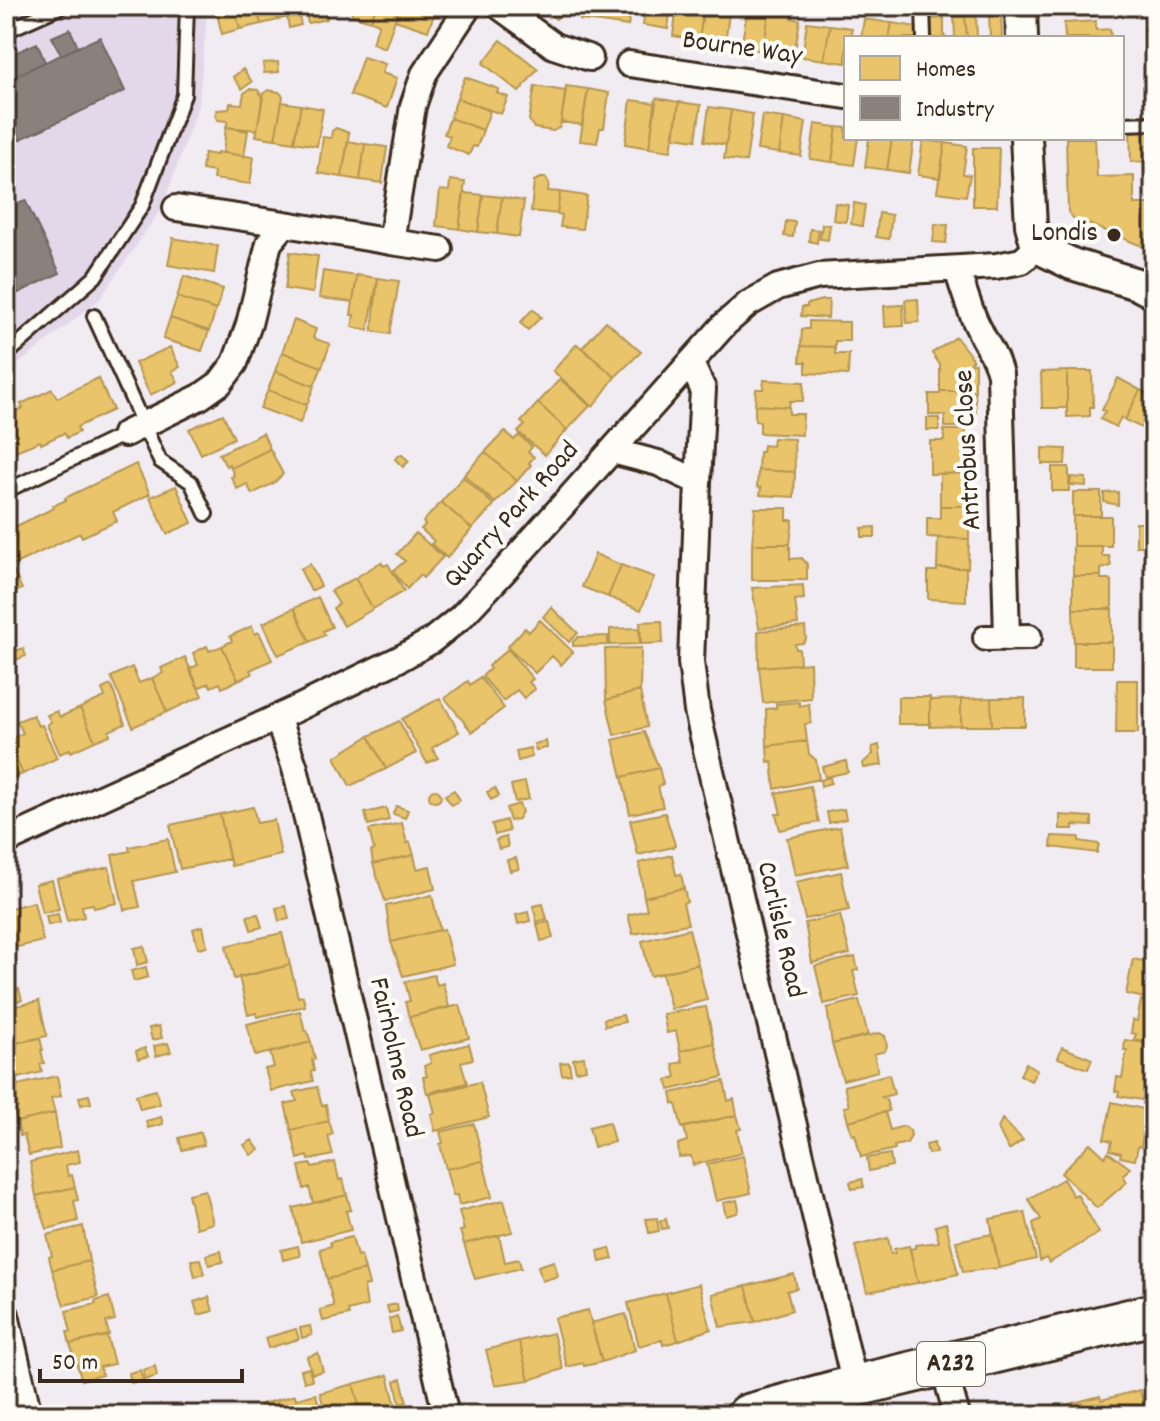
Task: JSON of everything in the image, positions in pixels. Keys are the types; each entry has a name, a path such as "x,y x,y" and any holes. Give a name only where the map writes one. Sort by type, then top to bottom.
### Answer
{"highway":[{"name":"A232","path":"772,1412 855,1386 1154,1314"}],"street":[{"path":"391,242 417,95 424,74 469,6"},
{"path":"499,6 554,46 590,58"},
{"path":"1021,6 1022,36"},
{"name":"Bourne Way","path":"629,64 844,96"},
{"path":"1026,140 1031,225 1037,247 1072,264 1137,284 1154,293"},
{"path":"176,208 440,249"},
{"path":"134,430 200,397 220,383 235,363 249,324 269,243 285,224"},
{"name":"Quarry Park Road","path":"6,841 277,717 431,641 461,617 725,324 748,304 778,287 819,276 996,266 1022,261 1037,247"},
{"name":"Antrobus Close","path":"957,270 980,333 995,353 1000,374 1007,637"},
{"name":"Carlisle Road","path":"691,364 703,389 691,662 697,711 855,1386"},
{"path":"612,451 658,463 698,482"},
{"name":"Fairholme Road","path":"277,717 295,768 446,1415"},
{"path":"6,1315 29,1415"},
{"path":"943,1366 957,1415"}],"lane":[{"path":"6,31 62,6"},
{"path":"6,355 95,277 142,206 184,95 187,6"},
{"path":"923,6 924,36"},
{"path":"1124,124 1154,123"},
{"path":"94,316 134,430 160,461 191,482 206,514"},
{"path":"6,491 134,430"}],"shaded area":[{"path":"6,6 207,6 207,13 199,103 163,206 100,299 6,374"}],"building: Homes":[{"path":"215,6 234,6 240,29 222,34"},
{"path":"234,6 256,6 261,24 240,29"},
{"path":"256,6 274,6 278,20 261,24"},
{"path":"274,6 297,6 301,25 289,28 287,17 278,20"},
{"path":"304,6 324,6 327,19 308,23"},
{"path":"354,6 376,6 371,21 351,15"},
{"path":"376,6 400,6 385,48 372,43 379,24 371,21"},
{"path":"400,6 437,6 428,31 395,20"},
{"path":"540,6 567,6 556,19"},
{"path":"582,6 602,6 600,22 580,20"},
{"path":"602,6 631,6 628,26 600,22"},
{"path":"645,6 671,6 668,29 643,25"},
{"path":"677,6 704,6 699,40 673,36"},
{"path":"704,6 730,6 725,44 699,40"},
{"path":"748,6 770,7 763,51 741,48"},
{"path":"1063,6 1117,8 1098,8 1098,15 1064,16"},
{"path":"770,7 793,10 791,18 800,20 794,56 763,51"},
{"path":"1001,13 1002,36 990,36 989,14"},
{"path":"976,15 977,36 967,36 965,16"},
{"path":"965,16 967,36 955,36 954,17"},
{"path":"944,18 944,36 932,36 931,19"},
{"path":"864,19 892,23 889,36 861,36"},
{"path":"1096,21 1096,30 1110,29 1111,36 1065,36 1064,23"},
{"path":"807,22 830,25 824,60 802,57"},
{"path":"892,23 918,27 918,36 889,36"},
{"path":"830,25 852,28 850,36 844,36 844,63 824,60"},
{"path":"501,40 538,69 519,92 483,63"},
{"path":"363,57 385,64 382,73 397,78 387,108 350,95"},
{"path":"278,62 279,72 264,73 263,63"},
{"path":"243,69 252,82 242,89 233,77"},
{"path":"465,77 499,89 497,93 508,97 501,114 457,98"},
{"path":"535,86 566,91 560,127 553,131 534,128 529,120"},
{"path":"566,86 588,89 582,125 561,122"},
{"path":"250,89 258,90 263,98 257,130 226,127 228,121 218,120 215,116 217,110 229,109 230,103 242,104 244,93"},
{"path":"588,89 609,93 604,128 600,128 597,143 580,141"},
{"path":"268,90 283,96 275,139 256,136 263,94"},
{"path":"457,98 490,111 483,130 450,118"},
{"path":"656,98 679,102 671,151 649,148"},
{"path":"631,100 656,103 649,148 625,144"},
{"path":"282,102 301,105 294,142 275,139"},
{"path":"679,102 701,105 696,140 674,137"},
{"path":"301,105 323,109 317,146 294,142"},
{"path":"709,107 731,110 726,145 704,141"},
{"path":"731,110 753,114 746,162 724,159"},
{"path":"762,115 784,118 779,153 757,150"},
{"path":"450,118 483,130 477,147 473,146 469,155 446,146 450,136 444,134"},
{"path":"784,118 806,122 801,156 779,153"},
{"path":"815,124 837,127 832,162 810,159"},
{"path":"226,127 248,131 244,156 223,153"},
{"path":"837,127 844,128 844,140 858,140 854,165 832,162"},
{"path":"336,128 349,133 342,177 318,173 323,137 331,138"},
{"path":"1130,130 1153,130 1153,161 1131,162"},
{"path":"869,140 892,140 887,170 865,167"},
{"path":"892,140 914,140 909,173 887,170"},
{"path":"923,140 945,143 940,178 918,175"},
{"path":"1066,140 1095,140 1097,177 1134,176 1134,204 1154,204 1154,251 1073,218 1068,212"},
{"path":"348,141 365,144 360,180 342,177"},
{"path":"945,143 967,146 963,174 970,175 966,196 937,192"},
{"path":"365,144 387,147 382,183 360,180"},
{"path":"973,148 999,148 997,206 973,206"},
{"path":"217,152 254,157 250,184 213,179 214,172 202,170 204,153 217,155"},
{"path":"546,178 548,191 560,192 557,214 531,211 534,181"},
{"path":"450,180 465,182 459,229 436,226 440,190 449,191"},
{"path":"560,192 587,196 582,229 560,227 562,215 557,214"},
{"path":"464,193 483,195 478,232 459,229"},
{"path":"483,195 502,197 497,234 478,232"},
{"path":"502,197 524,201 519,237 497,234"},
{"path":"835,203 848,205 846,222 833,220"},
{"path":"854,203 865,205 862,226 851,224"},
{"path":"879,213 892,215 889,239 876,237"},
{"path":"786,221 795,222 793,237 784,236"},
{"path":"822,224 830,225 828,240 820,239"},
{"path":"935,224 948,225 946,243 933,242"},
{"path":"810,229 819,230 817,243 809,241"},
{"path":"173,238 218,246 214,273 168,265"},
{"path":"290,252 318,256 313,293 285,289"},
{"path":"323,271 357,276 353,302 319,298"},
{"path":"357,275 378,278 368,330 352,327"},
{"path":"184,276 223,289 216,310 177,297"},
{"path":"378,278 399,281 390,334 372,331"},
{"path":"177,297 216,310 209,331 170,318"},
{"path":"918,299 919,322 907,323 905,300"},
{"path":"829,300 828,318 801,316 802,307"},
{"path":"903,305 904,326 885,327 884,306"},
{"path":"533,309 541,317 528,330 520,323"},
{"path":"170,318 209,331 202,351 163,339"},
{"path":"294,320 316,329 313,338 330,344 322,367 282,352"},
{"path":"606,321 641,352 615,377 582,348"},
{"path":"809,321 849,322 849,341 835,341 835,347 801,346 802,329 809,329"},
{"path":"956,337 973,359 971,363 975,363 975,391 940,391 940,365 932,353"},
{"path":"577,344 615,377 593,407 553,371"},
{"path":"801,346 835,347 835,354 849,354 848,375 806,373 806,362 800,362"},
{"path":"170,347 180,367 172,371 178,382 150,395 135,363"},
{"path":"282,352 322,367 314,386 275,371"},
{"path":"275,371 314,386 307,405 268,390"},
{"path":"1067,371 1092,371 1093,407 1090,407 1090,416 1067,417"},
{"path":"1067,371 1067,408 1042,408 1041,372"},
{"path":"98,378 113,410 77,427 79,432 67,438 64,433 6,455 6,416 23,408 21,404 52,389 57,398"},
{"path":"1118,378 1140,390 1125,420 1121,417 1116,427 1100,419"},
{"path":"560,379 590,406 567,430 538,403"},
{"path":"764,380 804,382 803,401 790,401 789,407 755,405 756,389 763,389"},
{"path":"268,390 307,405 300,423 260,408"},
{"path":"1140,390 1154,397 1154,419 1148,431 1125,420"},
{"path":"940,391 975,391 976,414 970,414 971,427 945,427 945,415 929,415 929,394 940,394"},
{"path":"538,403 567,430 545,455 518,432 525,425 521,422"},
{"path":"755,405 789,407 789,414 803,414 802,435 760,433 760,422 755,421"},
{"path":"223,414 234,438 201,454 189,429"},
{"path":"927,418 939,418 939,430 927,430"},
{"path":"944,430 966,430 966,442 972,442 972,473 930,474 930,441 944,441"},
{"path":"505,431 514,440 519,435 532,447 528,452 534,457 529,463 531,465 517,481 485,452"},
{"path":"263,433 270,449 231,468 229,464 226,466 219,454"},
{"path":"773,438 794,439 795,472 758,470 759,452 762,452 763,445 772,446"},
{"path":"1042,448 1066,449 1065,464 1042,464"},
{"path":"270,449 283,474 274,483 252,494 247,484 237,489 231,477 234,476 231,468"},
{"path":"485,452 517,481 495,503 464,475"},
{"path":"401,454 409,461 403,467 395,459"},
{"path":"136,464 150,494 113,512 117,521 82,537 80,533 11,566 22,589 6,597 6,531"},
{"path":"1052,467 1069,467 1069,491 1052,491"},
{"path":"758,470 795,472 794,497 760,495"},
{"path":"968,473 969,506 940,506 940,474"},
{"path":"463,477 494,505 472,529 441,502"},
{"path":"1071,477 1086,478 1086,486 1070,485"},
{"path":"176,486 192,523 167,534 150,497"},
{"path":"1073,492 1101,492 1101,516 1073,516"},
{"path":"1118,492 1118,505 1104,502 1104,493"},
{"path":"441,502 472,529 447,558 431,544 434,541 421,529 425,525 423,522"},
{"path":"940,506 969,506 969,539 927,537 927,518 940,518"},
{"path":"755,508 787,508 787,520 793,520 790,544 752,544"},
{"path":"1073,516 1111,516 1111,546 1073,546"},
{"path":"1136,523 1150,523 1150,546 1136,546"},
{"path":"875,527 875,537 862,537 862,528"},
{"path":"416,533 443,557 423,578 420,575 407,589 393,571 405,561 397,554"},
{"path":"938,538 969,539 968,568 937,568"},
{"path":"752,544 790,544 790,559 802,558 807,564 807,580 752,580"},
{"path":"1073,546 1102,546 1102,556 1109,556 1111,566 1101,569 1101,576 1073,576"},
{"path":"595,554 621,565 608,597 582,587"},
{"path":"381,562 384,566 388,564 404,591 373,609 355,578"},
{"path":"310,564 321,586 311,591 300,569"},
{"path":"621,565 654,577 641,610 608,597"},
{"path":"937,568 966,568 966,601 928,599 928,571 937,571"},
{"path":"1073,576 1101,576 1101,579 1112,581 1112,606 1109,609 1073,609"},
{"path":"355,578 373,609 344,626 333,608 339,604 331,591"},
{"path":"803,585 804,599 795,600 798,624 759,628 752,588"},
{"path":"318,597 332,627 323,631 325,635 310,642 294,608"},
{"path":"551,607 578,633 569,642 543,617"},
{"path":"294,608 310,642 278,655 263,623"},
{"path":"1073,609 1112,609 1112,642 1074,642"},
{"path":"540,620 573,652 561,665 552,656 535,673 507,647 525,628 529,632"},
{"path":"662,621 663,643 641,644 640,622"},
{"path":"252,626 255,634 259,632 272,660 250,670 252,674 238,680 222,646 232,641 230,636"},
{"path":"805,627 806,639 803,643 795,644 799,649 798,664 759,667 758,631"},
{"path":"639,628 640,644 610,645 610,629"},
{"path":"608,636 608,645 573,646 578,637"},
{"path":"1074,642 1112,642 1112,667 1074,667"},
{"path":"207,646 209,651 222,646 238,680 222,688 220,683 211,687 209,683 198,688 189,669 198,665 193,653"},
{"path":"23,648 26,656 16,660 13,652"},
{"path":"641,648 640,691 606,700 605,649"},
{"path":"508,649 533,679 529,682 535,689 524,698 517,690 503,701 482,676 490,669 488,666"},
{"path":"185,657 202,696 167,712 152,678 163,673 161,668"},
{"path":"810,663 811,698 763,703 759,667"},
{"path":"132,667 139,683 152,678 167,712 133,727 111,677"},
{"path":"480,677 504,708 472,732 445,698 468,681 470,685"},
{"path":"1117,680 1138,680 1138,733 1116,733"},
{"path":"111,685 125,724 95,741 80,708 105,697 102,689"},
{"path":"640,691 647,727 614,735 606,700"},
{"path":"898,697 930,697 930,724 898,724"},
{"path":"440,698 459,732 432,748 438,758 427,763 402,719"},
{"path":"991,698 992,726 961,726 961,699"},
{"path":"991,698 1025,698 1025,726 992,726"},
{"path":"961,699 961,726 930,727 930,700"},
{"path":"799,702 799,706 809,704 811,723 805,724 807,741 767,746 766,709 776,708 776,704"},
{"path":"80,708 95,741 60,754 47,725 51,722 47,715 57,711 60,717"},
{"path":"33,715 38,726 42,725 57,758 23,774 7,740 23,733 17,721"},
{"path":"399,721 416,753 386,769 369,736"},
{"path":"644,732 659,768 622,777 613,740"},
{"path":"369,736 386,769 350,786 335,757"},
{"path":"6,738 23,774 6,781"},
{"path":"546,741 547,748 536,750 534,744"},
{"path":"807,741 809,754 816,760 819,779 775,789 767,746"},
{"path":"879,745 882,765 864,768 863,763 873,754 872,747"},
{"path":"530,748 532,757 518,761 516,751"},
{"path":"846,761 848,772 825,777 822,767"},
{"path":"659,768 663,784 658,786 663,807 630,814 622,777"},
{"path":"830,777 831,783 821,786 820,780"},
{"path":"525,782 529,799 515,802 511,785"},
{"path":"810,786 819,822 780,830 776,814 781,814 776,793"},
{"path":"495,788 499,796 491,800 487,792"},
{"path":"435,790 441,796 435,802 429,796"},
{"path":"454,790 460,800 451,805 445,795"},
{"path":"519,804 522,812 518,819 510,821 506,808"},
{"path":"396,806 408,810 405,818 393,814"},
{"path":"253,807 257,823 274,820 281,855 231,866 220,814"},
{"path":"386,808 389,820 368,825 365,813"},
{"path":"844,809 846,819 829,823 827,812"},
{"path":"665,813 675,845 638,855 630,820"},
{"path":"220,814 229,859 180,869 170,825"},
{"path":"1060,815 1092,817 1092,826 1073,825 1073,829 1060,829"},
{"path":"506,820 509,831 495,835 492,824"},
{"path":"402,823 414,855 373,864 371,851 374,850 369,830"},
{"path":"840,827 848,865 795,875 787,838"},
{"path":"1052,836 1079,837 1079,841 1099,844 1097,853 1051,847"},
{"path":"506,837 508,847 499,849 496,840"},
{"path":"168,839 175,872 134,881 140,907 124,910 112,855 130,851 129,847"},
{"path":"414,855 417,869 430,866 435,889 385,901 373,864"},
{"path":"672,855 676,875 681,874 684,888 644,897 639,863"},
{"path":"516,858 519,869 510,871 507,860"},
{"path":"109,867 117,903 94,908 93,904 82,906 84,917 67,921 57,879"},
{"path":"841,872 849,910 805,919 796,882"},
{"path":"52,880 59,909 42,913 35,884"},
{"path":"684,888 687,902 683,903 688,924 633,934 628,915 647,910 644,897"},
{"path":"432,895 440,930 391,942 386,906"},
{"path":"34,902 43,941 8,949 6,909"},
{"path":"543,904 547,919 537,922 533,906"},
{"path":"286,906 289,919 279,921 276,908"},
{"path":"528,912 530,921 518,924 516,915"},
{"path":"58,914 60,923 48,925 46,916"},
{"path":"258,914 262,927 251,930 247,916"},
{"path":"840,915 850,954 812,963 805,923"},
{"path":"549,922 553,938 541,941 537,924"},
{"path":"203,926 207,946 198,948 193,929"},
{"path":"444,929 453,964 403,976 391,942"},
{"path":"689,929 698,964 650,976 642,941"},
{"path":"282,933 290,965 234,979 226,946"},
{"path":"144,946 148,962 137,965 134,948"},
{"path":"855,957 858,970 853,971 859,996 824,1004 815,966"},
{"path":"1133,959 1154,963 1154,1000 1126,994"},
{"path":"698,964 707,1000 671,1009 662,973"},
{"path":"290,965 298,997 303,996 305,1006 257,1017 256,1013 248,1015 239,977"},
{"path":"146,967 148,977 134,981 131,971"},
{"path":"434,975 437,985 443,983 449,1007 409,1017 405,1002 410,1001 405,982"},
{"path":"19,989 22,1000 6,1004 6,992"},
{"path":"859,1000 868,1035 832,1044 827,1008"},
{"path":"1141,1000 1154,1003 1154,1043 1134,1039 1136,1034 1131,1033"},
{"path":"39,1001 47,1036 6,1045 6,1008"},
{"path":"460,1005 469,1038 420,1050 409,1017"},
{"path":"706,1007 714,1043 680,1051 676,1031 667,1033 663,1014"},
{"path":"300,1011 311,1042 255,1056 247,1024"},
{"path":"623,1015 625,1022 605,1026 604,1019"},
{"path":"159,1026 162,1038 152,1040 149,1028"},
{"path":"880,1033 885,1036 887,1046 885,1051 874,1054 878,1071 843,1080 832,1044"},
{"path":"40,1038 44,1063 40,1064 42,1072 11,1080 6,1045"},
{"path":"1125,1040 1154,1047 1154,1102 1118,1096 1119,1092 1115,1091 1117,1077 1122,1078 1127,1050 1124,1050"},
{"path":"311,1042 315,1059 312,1060 313,1081 271,1091 265,1069 274,1067 270,1053"},
{"path":"168,1043 171,1052 156,1056 154,1046"},
{"path":"714,1043 723,1077 669,1090 667,1080 676,1077 673,1064 683,1062 680,1051"},
{"path":"469,1044 473,1059 461,1062 467,1083 427,1093 423,1077 427,1076 424,1066 431,1063 429,1055"},
{"path":"1062,1047 1092,1059 1088,1069 1058,1058"},
{"path":"145,1048 148,1056 138,1059 136,1051"},
{"path":"584,1057 586,1069 576,1071 573,1059"},
{"path":"569,1062 571,1074 562,1075 560,1063"},
{"path":"1026,1063 1037,1070 1031,1081 1020,1075"},
{"path":"889,1074 894,1094 882,1097 886,1099 889,1111 848,1121 844,1107 849,1106 844,1086"},
{"path":"57,1076 61,1096 51,1098 55,1113 17,1122 13,1108 18,1107 13,1086"},
{"path":"724,1081 728,1101 734,1099 737,1115 682,1128 671,1093"},
{"path":"480,1082 489,1117 435,1131 431,1114 435,1113 430,1094"},
{"path":"317,1087 322,1106 326,1105 329,1121 291,1130 285,1104 297,1101 294,1092"},
{"path":"156,1090 160,1104 140,1109 136,1095"},
{"path":"89,1095 91,1103 81,1105 79,1097"},
{"path":"1112,1102 1148,1110 1141,1147 1138,1146 1135,1160 1120,1157 1121,1153 1110,1150 1112,1141 1104,1139"},
{"path":"885,1112 890,1130 904,1126 910,1130 911,1136 907,1143 894,1146 895,1149 861,1157 848,1121"},
{"path":"55,1113 60,1148 29,1155 17,1122"},
{"path":"737,1115 742,1153 693,1165 691,1156 679,1157 678,1144 687,1141 684,1127"},
{"path":"161,1117 163,1124 148,1128 146,1121"},
{"path":"1002,1119 1023,1140 1009,1150 998,1129"},
{"path":"329,1121 333,1134 328,1136 333,1155 298,1159 291,1130"},
{"path":"609,1122 614,1142 594,1147 589,1127"},
{"path":"474,1124 483,1161 446,1169 440,1132"},
{"path":"201,1132 204,1145 182,1150 179,1138"},
{"path":"252,1140 259,1150 251,1155 244,1145"},
{"path":"934,1143 936,1153 928,1154 926,1145"},
{"path":"1090,1143 1105,1157 1108,1152 1130,1168 1123,1175 1127,1182 1097,1208 1061,1173"},
{"path":"78,1150 80,1162 66,1165 75,1187 36,1196 30,1162"},
{"path":"890,1154 892,1166 869,1171 867,1158"},
{"path":"743,1156 751,1193 716,1201 707,1164"},
{"path":"483,1161 492,1197 459,1205 457,1195 453,1196 446,1169"},
{"path":"335,1162 347,1195 313,1203 309,1187 304,1189 299,1166 311,1164 312,1167"},
{"path":"862,1179 864,1187 852,1189 850,1182"},
{"path":"1063,1179 1073,1196 1077,1194 1099,1233 1049,1263 1046,1258 1040,1261 1033,1223 1041,1219 1028,1199"},
{"path":"75,1187 78,1221 47,1229 36,1196"},
{"path":"205,1190 213,1223 196,1228 188,1194"},
{"path":"347,1195 351,1210 346,1211 351,1230 301,1242 293,1208"},
{"path":"504,1200 512,1232 464,1244 459,1211"},
{"path":"737,1200 737,1213 726,1216 723,1203"},
{"path":"1025,1212 1036,1259 999,1268 990,1219"},
{"path":"657,1218 659,1231 649,1233 646,1219"},
{"path":"666,1219 668,1228 662,1229 660,1221"},
{"path":"946,1223 958,1274 918,1283 910,1249 915,1245 939,1242 935,1226"},
{"path":"83,1226 89,1261 52,1270 47,1235"},
{"path":"992,1234 999,1268 963,1272 956,1241"},
{"path":"499,1235 505,1262 519,1259 521,1268 475,1279 464,1244"},
{"path":"352,1237 365,1270 327,1279 320,1249 331,1246 330,1242"},
{"path":"888,1238 891,1254 895,1253 894,1249 909,1246 918,1283 867,1292 855,1246"},
{"path":"298,1246 300,1256 283,1260 281,1250"},
{"path":"610,1248 613,1259 600,1262 598,1251"},
{"path":"221,1251 223,1262 209,1265 206,1255"},
{"path":"200,1259 204,1274 195,1277 191,1260"},
{"path":"89,1261 98,1297 64,1305 52,1270"},
{"path":"554,1261 558,1276 542,1281 538,1266"},
{"path":"365,1270 369,1285 364,1286 367,1306 348,1311 349,1315 323,1321 320,1310 334,1306 327,1279"},
{"path":"794,1274 797,1288 787,1291 792,1310 755,1322 746,1286"},
{"path":"699,1284 711,1329 678,1341 666,1293"},
{"path":"746,1286 755,1322 720,1327 712,1294"},
{"path":"666,1293 678,1341 663,1345 662,1340 639,1346 628,1303"},
{"path":"109,1297 115,1320 106,1322 109,1335 70,1344 67,1332 71,1332 66,1311 96,1304 95,1301"},
{"path":"209,1297 213,1311 198,1315 194,1302"},
{"path":"397,1304 398,1311 389,1313 387,1306"},
{"path":"588,1310 602,1362 567,1367 554,1318"},
{"path":"626,1314 635,1350 602,1362 591,1323"},
{"path":"397,1316 401,1331 392,1333 389,1319"},
{"path":"310,1326 312,1335 302,1338 300,1328"},
{"path":"296,1329 299,1339 268,1348 265,1338"},
{"path":"553,1333 563,1369 529,1380 519,1341"},
{"path":"107,1336 114,1364 100,1367 102,1375 82,1380 70,1344"},
{"path":"519,1341 529,1380 495,1385 486,1350"},
{"path":"318,1353 323,1371 312,1374 307,1357"},
{"path":"155,1366 157,1376 145,1380 143,1370"},
{"path":"309,1368 312,1380 304,1382 301,1370"},
{"path":"140,1370 143,1380 131,1383 129,1373"},
{"path":"388,1375 397,1411 362,1415 353,1384"},
{"path":"401,1379 407,1402 400,1404 395,1381"},
{"path":"353,1384 362,1415 326,1415 320,1393"},
{"path":"1140,1390 1146,1415 1056,1415 1054,1408 1100,1396 1101,1400"},
{"path":"316,1394 321,1415 281,1415 277,1400"},
{"path":"277,1400 281,1415 241,1413 261,1408 261,1404"}],"building: Industry":[{"path":"70,29 78,47 61,55 52,37"},
{"path":"100,37 125,91 6,146 6,80"},
{"path":"37,43 45,62 7,80 6,57"},
{"path":"25,200 60,273 6,299 6,209"}],"place":[{"name":"Londis","path":"1114,235"}]}
